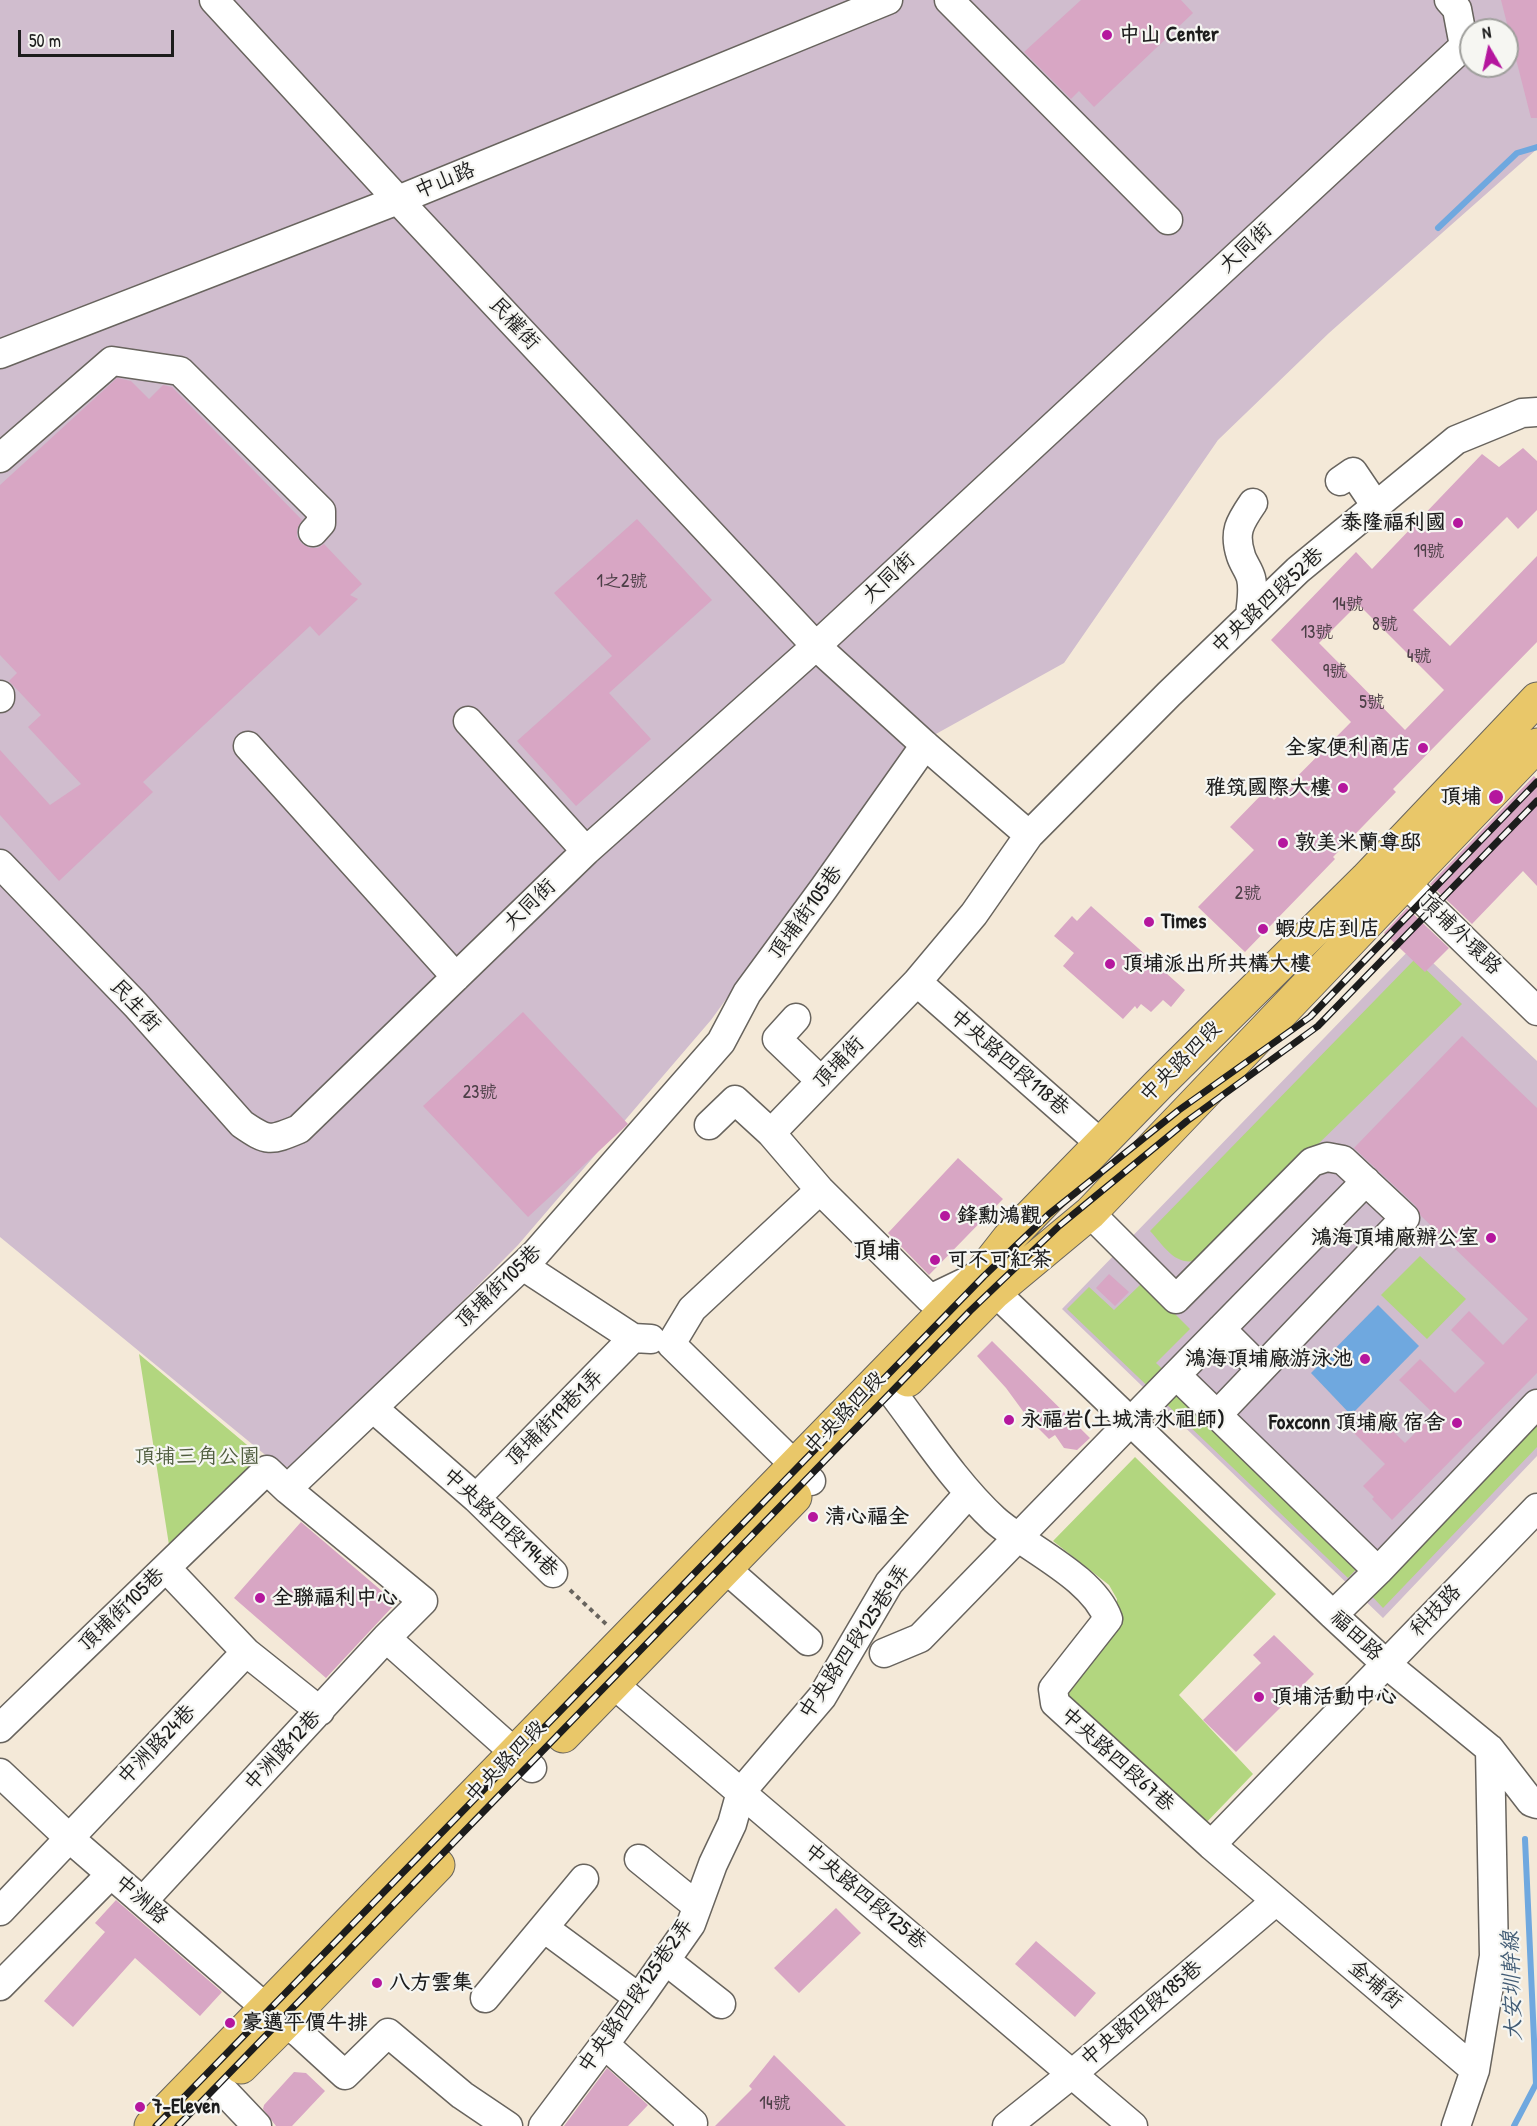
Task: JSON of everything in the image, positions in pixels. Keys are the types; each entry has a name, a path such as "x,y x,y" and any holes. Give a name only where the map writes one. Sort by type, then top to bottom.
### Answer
{"main road":[{"name":"中央路四段","path":"605,1677 624,1641 803,1473 988,1283 1090,1213 1394,871 1537,699"},
{"name":"中央路四段","path":"151,2126 276,2016 605,1677 726,1569 803,1473 894,1395 988,1283 1009,1238 1101,1144 1394,871 1537,744"},
{"name":"中央路四段","path":"182,2126 220,2087 276,2016"}],"street":[{"name":"民權街","path":"214,0 816,646"},
{"name":"中山路","path":"0,354 398,200 888,0"},
{"path":"949,0 1168,220"},
{"name":"大同街","path":"275,1139 299,1129 586,851 816,646 1464,46 1457,9 1449,0"},
{"path":"0,458 112,361 180,371 321,511 321,523 313,532"},
{"name":"中央路四段52巷","path":"1029,835 1169,694 1298,570 1456,440 1522,413 1537,412"},
{"path":"1340,481 1353,472 1376,506"},
{"path":"1250,616 1252,589 1250,577 1240,555 1238,533 1239,524 1253,503"},
{"path":"816,646 1029,835"},
{"path":"468,721 586,851"},
{"name":"頂埔街105巷","path":"0,1728 267,1470 287,1489 536,1253 721,1042 747,993 825,888 925,745"},
{"path":"248,746 456,977"},
{"name":"頂埔街","path":"771,1133 917,982 974,914 1029,835"},
{"name":"民生街","path":"0,864 136,1005 242,1124 259,1136 275,1139"},
{"name":"頂埔外環路","path":"1394,871 1537,1011"},
{"name":"中央路四段118巷","path":"917,982 1101,1144"},
{"path":"796,1018 777,1039 821,1081"},
{"path":"709,1125 735,1100 771,1133 820,1190 930,1299 988,1283"},
{"path":"1090,1213 1176,1299 1312,1162 1326,1156 1343,1160 1405,1218 1218,1414"},
{"path":"884,1653 920,1638 1366,1181"},
{"path":"671,1344 693,1308 820,1190"},
{"path":"523,1266 633,1338 671,1344 803,1473"},
{"name":"福田路","path":"988,1283 1333,1615 1385,1663 1490,1749 1531,1802 1537,1804"},
{"path":"1221,1329 1261,1369"},
{"name":"頂埔街19巷1弄","path":"476,1498 633,1338"},
{"path":"1176,1375 1378,1571"},
{"name":"中央路四段67巷","path":"894,1395 969,1493 996,1520 1083,1584 1103,1606 1108,1619 1053,1689 1055,1703 1276,1901"},
{"path":"1333,1615 1537,1404"},
{"name":"中央路四段194巷","path":"373,1408 476,1498 553,1573"},
{"name":"中洲路12巷","path":"143,1901 386,1638 423,1601 287,1489"},
{"name":"中央路四段125巷9弄","path":"741,1792 822,1697 889,1583 969,1493"},
{"name":"科技路","path":"1211,1845 1537,1508"},
{"path":"166,1568 246,1652 320,1711"},
{"path":"726,1569 808,1641"},
{"path":"386,1638 523,1760"},
{"name":"中洲路24巷","path":"0,1911 246,1652"},
{"name":"中央路四段125巷","path":"605,1677 1133,2126"},
{"path":"1456,2126 1475,2070 1494,1956 1490,1749"},
{"name":"中洲路","path":"0,1773 68,1838 345,2074 388,2033 462,2095 508,2126"},
{"name":"中央路四段125巷2弄","path":"543,2126 691,1924 713,1864 732,1824 741,1792"},
{"path":"639,1859 697,1906"},
{"path":"0,1986 111,1874"},
{"path":"486,1998 584,1879"},
{"name":"金埔街","path":"1276,1901 1475,2070"},
{"name":"中央路四段185巷","path":"1007,2126 1072,2074 1276,1901"},
{"path":"544,1928 639,1998"},
{"path":"665,1960 721,2004"},
{"path":"604,2044 693,2122 688,2126"},
{"path":"220,2087 257,2126"}],"path":[{"name":"中央路四段194巷","path":"553,1573 624,1641"}],"shaded area":[{"path":"0,0 1537,0 1537,149 1329,333 1218,440 1064,663 907,750 711,1020 518,1245 298,1467 280,1467 0,1237"},
{"path":"1414,945 1537,1061 1537,1456 1383,1618 1062,1309"}],"green space":[{"path":"1415,959 1462,1004 1199,1260 1183,1261 1171,1254 1150,1231"},
{"path":"1420,1256 1466,1299 1427,1339 1381,1295"},
{"path":"1140,1285 1149,1288 1190,1329 1156,1363 1364,1561 1348,1578 1067,1309 1089,1287 1114,1310"},
{"name":"頂埔三角公園","path":"139,1354 259,1455 256,1458 261,1462 232,1494 225,1489 169,1545"},
{"path":"1537,1416 1537,1447 1383,1608 1368,1592"},
{"path":"1135,1457 1276,1594 1179,1695 1253,1774 1203,1826 1067,1704 1067,1684 1116,1620 1117,1599 1109,1585 1053,1541"}],"water":[{"name":"鴻海頂埔廠游泳池","path":"1378,1305 1419,1346 1351,1415 1311,1373"}],"building":[{"name":"中山 Center","path":"1081,0 1181,0 1193,13 1094,107 1079,91 1071,99 1024,52"},
{"path":"1501,0 1537,0 1537,118 1531,118 1519,71 1519,18 1506,18"},
{"path":"117,378 131,381 149,399 163,385 172,387 302,520 297,529 297,537 302,544 310,548 318,548 324,544 362,584 350,595 358,599 319,636 310,626 143,782 153,792 59,881 0,815 0,750 50,805 81,784 28,727 41,715 9,681 17,673 0,655 0,485"},
{"path":"1523,448 1537,461 1537,510 1518,529 1507,517 1413,610 1450,646 1537,556 1537,642 1393,789 1396,792 1245,952 1198,907 1254,850 1230,827 1265,791 1274,800 1351,722 1271,640 1356,552 1372,569 1482,454 1499,467","holes":["1358,604 1444,690 1405,730 1319,643"]},
{"path":"637,519 712,600 609,693 651,739 576,806 517,741 612,656 554,593"},
{"path":"1534,776 1537,779 1537,886 1523,871 1472,924 1430,884"},
{"name":"頂埔派出所共構大樓","path":"1091,906 1185,990 1171,1007 1163,1000 1151,1012 1141,1004 1137,1009 1135,1006 1123,1019 1063,966 1074,953 1054,936 1072,916 1077,921"},
{"path":"1407,908 1449,948 1425,972 1384,933"},
{"path":"523,1012 628,1124 528,1217 423,1106"},
{"name":"鴻海頂埔廠辦公室","path":"1462,1036 1537,1108 1537,1373 1392,1520 1363,1486 1385,1464 1352,1431 1372,1411 1405,1443 1434,1414 1399,1380 1420,1359 1455,1393 1485,1363 1451,1330 1469,1311 1503,1345 1528,1319 1421,1216 1416,1206 1354,1148"},
{"name":"鋒勳鴻觀","path":"958,1158 1003,1199 929,1275 888,1233"},
{"path":"1109,1274 1129,1292 1115,1306 1096,1288"},
{"path":"992,1341 1090,1438 1077,1450 1064,1448 1055,1435 1049,1439 1028,1418 1006,1388 977,1356"},
{"path":"301,1522 396,1603 326,1678 234,1598"},
{"name":"頂埔活動中心","path":"1274,1635 1314,1674 1236,1752 1203,1720 1261,1663 1253,1655"},
{"path":"116,1900 222,1992 200,2016 135,1958 73,2027 44,2001 105,1932 95,1923"},
{"path":"836,1908 861,1933 799,1993 774,1968"},
{"path":"1036,1941 1096,1993 1075,2017 1015,1964"},
{"path":"774,2055 846,2126 715,2126 752,2089 749,2086"},
{"path":"607,2068 648,2105 628,2126 564,2126"},
{"path":"294,2072 306,2073 325,2091 292,2126 276,2126 263,2109 264,2105"}],"waterway":[{"path":"1438,228 1517,153 1537,147"},
{"name":"大安圳幹線","path":"1514,2126 1536,2084 1525,1839"}],"railway":[{"path":"156,2126 984,1276 1049,1214 1179,1110 1310,1017 1537,782"},
{"path":"178,2126 970,1311 1059,1226 1187,1121 1318,1026 1537,801"}],"place":[{"name":"中山 Center","path":"1107,35"},
{"name":"泰隆福利國","path":"1458,523"},
{"name":"全家便利商店","path":"1423,748"},
{"name":"雅筑國際大樓","path":"1343,788"},
{"name":"頂埔","path":"1496,797"},
{"name":"敦美米蘭尊邸","path":"1283,843"},
{"name":"Times","path":"1149,922"},
{"name":"蝦皮店到店","path":"1263,929"},
{"name":"頂埔派出所共構大樓","path":"1110,964"},
{"name":"鋒勳鴻觀","path":"945,1216"},
{"name":"鴻海頂埔廠辦公室","path":"1491,1238"},
{"name":"可不可紅茶","path":"935,1260"},
{"name":"鴻海頂埔廠游泳池","path":"1365,1359"},
{"name":"永福岩(土城清水祖師)","path":"1009,1420"},
{"name":"Foxconn 頂埔廠 宿舍","path":"1457,1423"},
{"name":"清心福全","path":"813,1517"},
{"name":"全聯福利中心","path":"260,1598"},
{"name":"頂埔活動中心","path":"1259,1697"},
{"name":"八方雲集","path":"377,1983"},
{"name":"豪邁平價牛排","path":"230,2023"},
{"name":"7-Eleven","path":"140,2107"}],"district":[{"name":"頂埔","path":"877,1252"}]}
